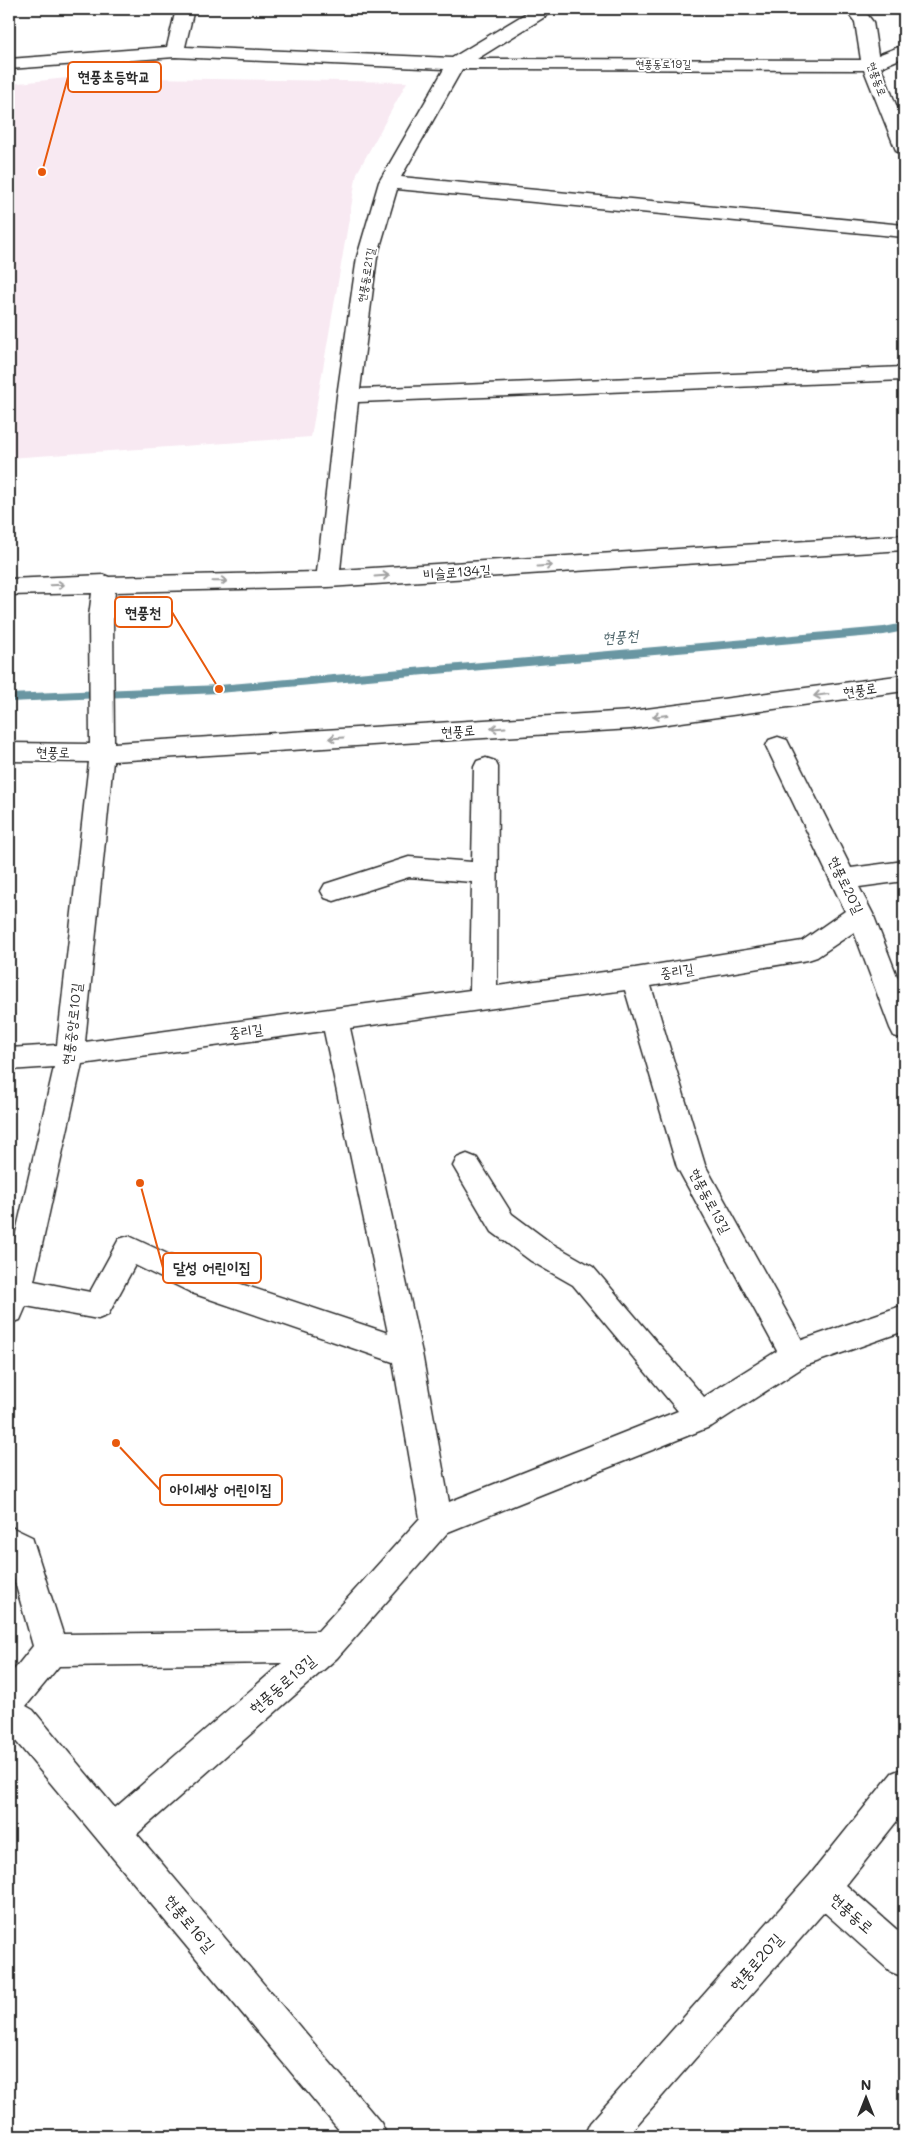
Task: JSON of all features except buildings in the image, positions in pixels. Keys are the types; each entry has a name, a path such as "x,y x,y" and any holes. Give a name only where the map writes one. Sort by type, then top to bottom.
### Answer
{"street":[{"path":"175,52 185,9"},
{"name":"현풍동로21길","path":"328,580 348,396 367,257 389,182 456,64 545,9"},
{"name":"현풍동로","path":"854,9 864,22 871,65 904,148"},
{"path":"871,65 904,50"},
{"name":"현풍동로19길","path":"9,64 175,52 456,64 871,65"},
{"path":"389,182 904,231"},
{"path":"348,396 904,374"},
{"name":"비슬로134길","path":"9,586 328,580 904,543"},
{"name":"현풍중앙로10길","path":"104,583 101,616 102,752 70,1055 13,1301 98,1306 129,1248 202,1284 407,1353"},
{"name":"현풍로","path":"9,752 102,752 631,720 904,683"},
{"name":"현풍로20길","path":"778,746 860,914 904,1028"},
{"path":"484,999 486,767"},
{"path":"334,891 409,868 485,873"},
{"path":"843,879 904,871"},
{"name":"중리길","path":"9,1059 70,1055 484,999 635,978 808,950 860,914"},
{"name":"현풍동로13길","path":"635,978 691,1167 795,1356"},
{"path":"335,1019 407,1353 437,1522"},
{"path":"467,1166 502,1223 541,1252 583,1276 701,1416"},
{"name":"현풍동로13길","path":"113,1832 325,1647 437,1522 701,1416 795,1356 904,1318"},
{"path":"9,1541 21,1548 51,1650"},
{"path":"9,1701 51,1650 325,1647"},
{"name":"현풍로16길","path":"9,1714 21,1722 368,2136"},
{"name":"현풍로20길","path":"603,2136 822,1887 904,1785"},
{"name":"현풍동로","path":"822,1887 904,1959"}],"shaded area":[{"path":"77,77 407,82 357,173 311,437 9,458 9,84"}],"waterway":[{"name":"현풍천","path":"9,698 219,689 884,631 904,627"}],"place":[{"name":"현풍초등학교","path":"42,172"},
{"name":"현풍천","path":"219,689"},
{"name":"달성 어린이집","path":"140,1183"},
{"name":"아이세상 어린이집","path":"116,1443"}]}
